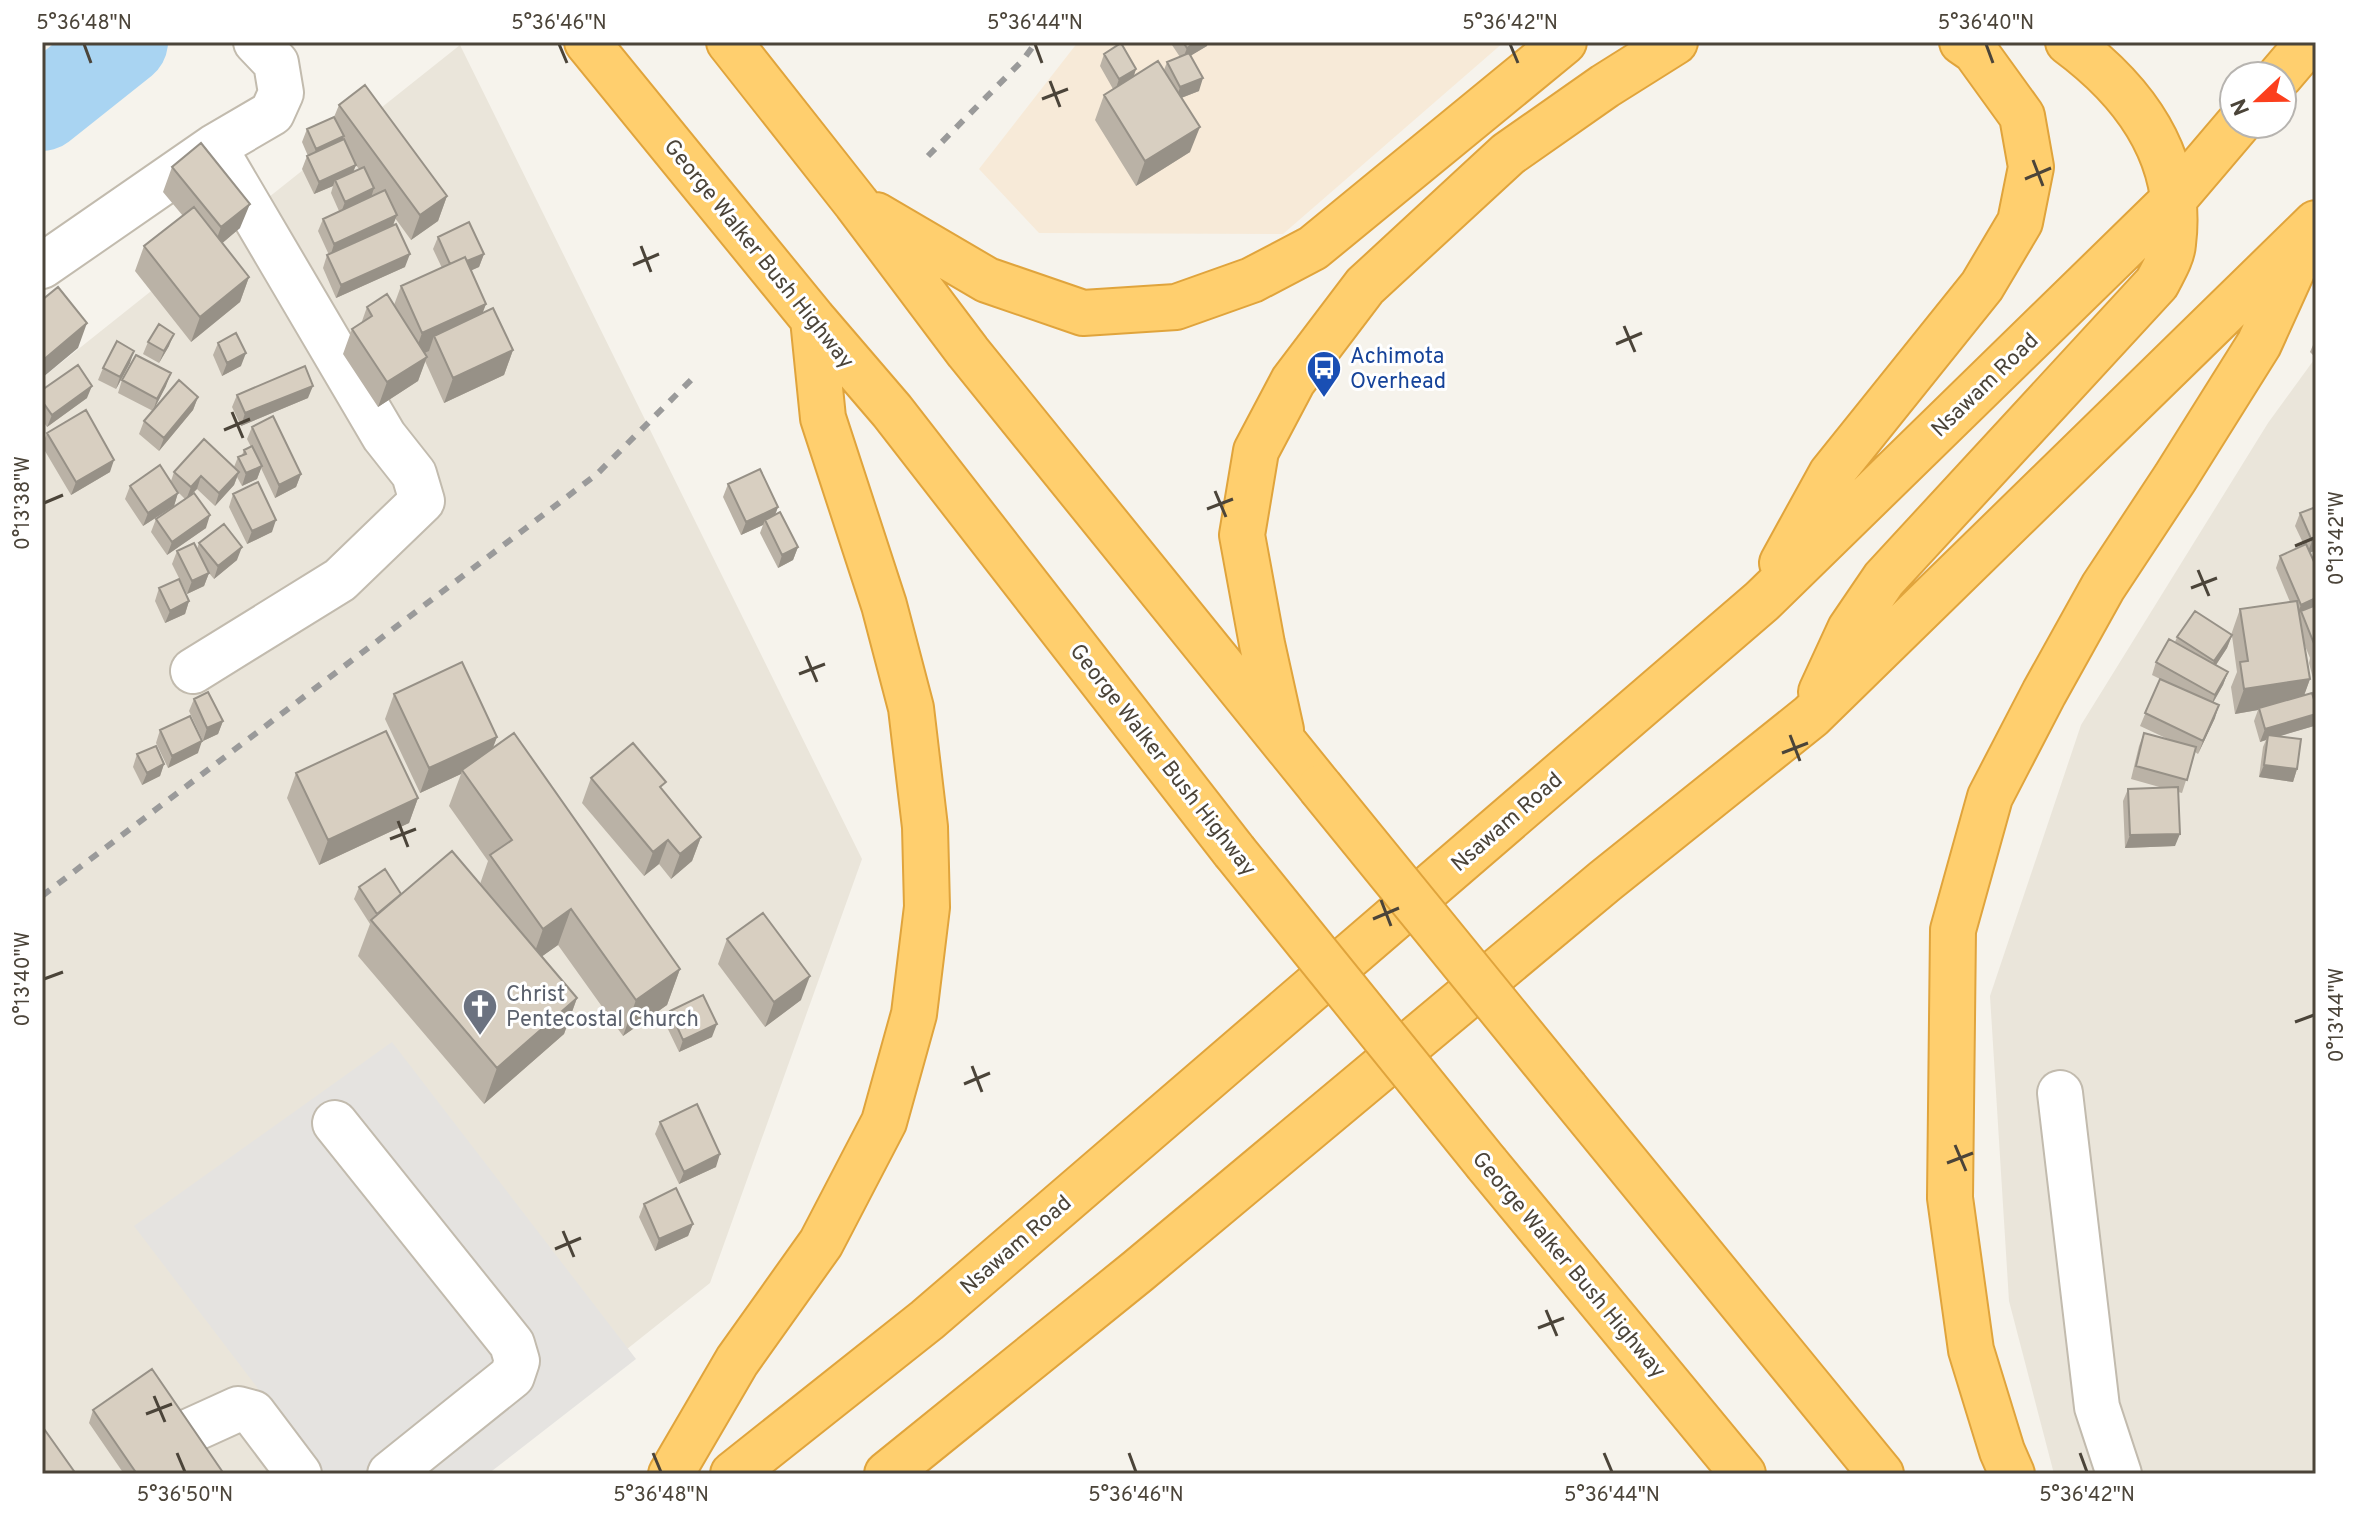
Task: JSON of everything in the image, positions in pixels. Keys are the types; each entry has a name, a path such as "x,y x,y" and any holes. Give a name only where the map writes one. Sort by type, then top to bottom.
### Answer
{"highway":[{"name":"George Walker Bush Highway","path":"587,42 892,411 1234,851 1743,1474"},
{"path":"729,42 968,352 1881,1474"},
{"path":"856,203 987,280 1083,313 1176,307 1252,280 1313,248 1564,42"},
{"path":"1284,740 1242,535 1256,451 1293,381 1365,286 1508,154 1605,86 1675,42"},
{"path":"1762,601 1831,474 1982,286 2020,222 2031,167 2022,116 1975,51 1962,42"},
{"path":"1811,716 1850,629 1884,579 2157,283 2173,247 2175,198 2167,163 2138,108 2093,61 2068,42"},
{"path":"2294,60 2309,42"},
{"name":"Nsawam Road","path":"733,1474 782,1453 927,1320 1762,601 2175,198 2224,140"},
{"path":"887,1474 1138,1271 1617,872 1811,716 2315,224"},
{"path":"2012,1474 1971,1350 1950,1198 1953,930 1990,797 2103,587 2259,344 2315,224"},
{"path":"671,1474 737,1361 821,1243 884,1122 914,1014 927,907 925,827 911,708 884,605 823,418 813,319"}],"street":[{"path":"42,266 214,147 272,113 281,93 276,63 256,42"},
{"path":"193,671 340,580 422,501 414,474 384,436 214,147"},
{"path":"2060,1093 2097,1407 2119,1474"},
{"path":"335,1123 512,1344 517,1361 512,1376 390,1474"},
{"path":"183,1434 238,1409 253,1413 299,1474"}],"shaded area":[{"path":"1078,42 1504,42 1283,234 1039,233 979,169"},
{"path":"460,45 862,859 710,1283 470,1474 42,1474 42,378"},
{"path":"2316,357 2316,1474 2054,1474 2009,1301 1990,996 2081,725 2268,423"},
{"path":"392,1042 636,1359 488,1474 323,1474 134,1226"}],"building":[{"path":"1121,43 1136,69 1119,79 1104,54"},
{"path":"1189,53 1203,78 1180,87 1167,62"},
{"path":"1158,61 1200,127 1145,161 1104,95"},
{"path":"365,85 447,196 420,215 339,105"},
{"path":"334,117 344,136 316,149 307,129"},
{"path":"344,139 356,165 319,182 307,156"},
{"path":"201,143 250,204 221,227 172,167"},
{"path":"364,167 374,188 345,202 335,180"},
{"path":"385,190 397,215 334,244 323,219"},
{"path":"194,207 249,277 200,317 144,246"},
{"path":"469,222 484,254 467,261 465,257 450,264 438,237"},
{"path":"396,224 410,254 341,285 327,255"},
{"path":"465,257 486,304 422,333 401,286"},
{"path":"58,287 87,323 42,361 42,300"},
{"path":"387,294 427,357 387,382 352,329 372,316 367,307"},
{"path":"493,308 513,350 453,378 434,336"},
{"path":"159,324 174,334 164,351 148,342"},
{"path":"236,333 246,353 227,363 218,343"},
{"path":"117,341 134,351 120,377 103,368"},
{"path":"136,355 171,373 157,399 122,380"},
{"path":"78,365 92,386 52,415 42,401 42,390"},
{"path":"305,366 313,386 245,413 237,395"},
{"path":"179,380 198,397 164,438 144,421"},
{"path":"86,410 114,460 76,482 47,433"},
{"path":"273,416 301,474 279,485 252,427"},
{"path":"204,439 239,472 219,493 201,476 191,487 174,472"},
{"path":"252,446 262,466 246,473 238,457 246,454 244,450"},
{"path":"160,465 178,493 148,513 130,486"},
{"path":"760,469 778,507 746,522 728,484"},
{"path":"258,482 276,520 252,531 233,494"},
{"path":"194,493 210,515 172,542 156,519"},
{"path":"2316,507 2316,539 2312,541 2300,513"},
{"path":"780,512 798,547 782,555 765,520"},
{"path":"224,524 242,547 218,566 199,543"},
{"path":"194,543 209,573 192,581 177,551"},
{"path":"2306,544 2316,566 2316,598 2301,605 2280,556"},
{"path":"179,579 189,601 170,611 159,588"},
{"path":"2297,601 2310,679 2244,689 2240,662 2248,661 2240,609"},
{"path":"2316,605 2316,646 2315,646 2301,611"},
{"path":"2195,611 2232,635 2214,661 2177,637"},
{"path":"2169,639 2228,672 2215,695 2156,662"},
{"path":"462,662 497,737 429,768 394,694"},
{"path":"2160,679 2219,705 2203,741 2145,713"},
{"path":"208,692 223,721 207,728 194,699"},
{"path":"2312,693 2316,714 2265,729 2259,708"},
{"path":"190,716 202,741 172,756 160,730"},
{"path":"386,731 418,798 328,840 296,773"},
{"path":"514,733 680,969 636,1000 571,909 543,929 490,855 512,840 462,770"},
{"path":"2144,733 2196,747 2187,780 2136,766"},
{"path":"2268,735 2301,739 2297,769 2264,765"},
{"path":"633,743 666,782 660,787 701,837 680,854 668,840 653,852 591,778"},
{"path":"156,746 164,764 147,773 137,754"},
{"path":"2178,787 2180,834 2130,835 2128,789"},
{"path":"452,851 577,998 497,1068 371,920"},
{"path":"385,869 401,894 377,914 359,887"},
{"path":"763,913 810,976 774,1002 727,939"},
{"path":"703,995 717,1024 683,1040 670,1011"},
{"path":"697,1104 720,1154 684,1172 660,1122"},
{"path":"676,1188 693,1224 659,1239 644,1204"},
{"path":"152,1369 224,1474 137,1474 93,1410"},
{"path":"42,1426 76,1474 42,1474"}],"waterway":[{"path":"42,108 125,42"}],"railway":[{"path":"928,156 1023,60 1036,42"},
{"path":"42,896 597,474 695,376"}],"place":[{"name":"Achimota Overhead","path":"1324,399"},
{"name":"Christ Pentecostal Church","path":"480,1037"}]}
